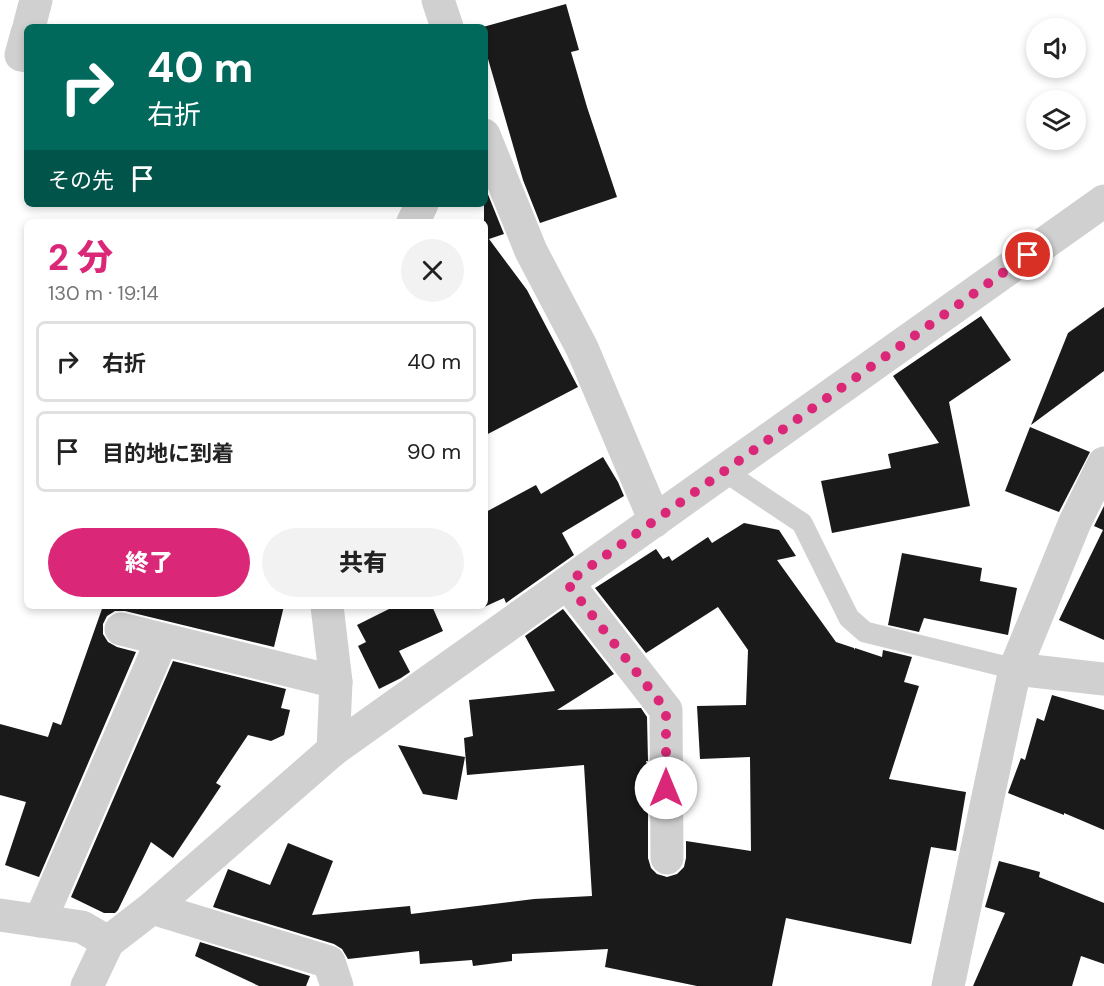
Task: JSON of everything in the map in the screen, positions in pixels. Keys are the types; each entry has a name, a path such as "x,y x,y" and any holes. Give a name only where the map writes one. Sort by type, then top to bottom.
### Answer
{"street":[{"path":"30,24 36,0"},
{"path":"438,0 446,24"},
{"path":"488,150 531,251 582,348 655,521"},
{"path":"87,986 108,942 153,908 333,750 1104,201"},
{"path":"948,986 1015,669 1075,522 1104,463"},
{"path":"567,583 666,710 667,858"},
{"path":"327,609 336,682 333,750"},
{"path":"121,629 336,682"},
{"path":"40,921 162,640"},
{"path":"1015,669 1104,680"},
{"path":"153,908 328,963 338,986"},
{"path":"0,915 82,927 108,942"}],"lane":[{"path":"724,471 802,523 849,618 865,632 1015,669"}],"building":[{"path":"566,4 579,50 571,52 617,197 540,223 523,180 488,59 488,26"},
{"path":"488,194 504,234 489,239 527,290 578,387 488,434 488,219 484,219 484,207 488,207"},
{"path":"1104,307 1104,371 1031,425 1068,333"},
{"path":"981,316 1011,360 949,402 970,506 832,533 821,481 891,468 888,454 939,443 893,376"},
{"path":"1030,427 1090,452 1059,512 1005,491"},
{"path":"603,457 624,496 562,533 574,555 506,603 504,598 488,605 488,511 536,485 541,494"},
{"path":"1104,506 1104,640 1059,620 1103,530 1094,526"},
{"path":"744,523 779,530 796,556 777,560 836,642 882,657 883,650 912,657 904,682 919,686 889,779 966,792 956,851 931,847 911,944 786,918 772,986 697,986 605,967 608,949 512,954 512,961 473,966 472,960 420,964 419,951 348,959 342,949 334,944 213,907 228,869 270,885 288,843 333,861 312,915 410,906 411,914 534,899 592,896 584,765 467,775 464,738 473,736 469,700 555,691 525,636 563,609 614,674 557,710 641,708 647,717 648,858 651,868 657,874 667,877 677,874 684,867 686,841 751,851 750,757 700,759 697,706 746,705 748,650 718,607 646,653 595,588 656,549 663,559 669,556 672,561 708,537 712,543"},
{"path":"902,553 982,568 980,581 1017,588 1008,635 924,618 919,632 888,625"},
{"path":"102,609 283,609 274,647 125,611 115,611 107,616 103,624 103,634 108,642 136,652 39,877 5,865 26,802 0,795 0,724 48,737 53,722 61,725"},
{"path":"389,609 433,609 443,631 399,651 410,672 379,689 358,646 366,642 357,625"},
{"path":"173,661 286,689 281,708 290,710 284,735 271,741 248,735 216,783 221,786 173,858 151,842 118,910 115,913 104,913 71,897"},
{"path":"1052,695 1104,710 1104,830 1008,793 1021,758 1025,760 1037,718 1044,721"},
{"path":"398,745 465,757 457,800 423,794"},
{"path":"999,861 1040,872 1039,877 1104,903 1104,964 1081,956 1072,986 973,986 1005,913 985,907"},
{"path":"200,942 310,976 306,986 259,986 195,956"}],"route":[{"path":"666,788 666,710 567,583 1028,255"}]}
